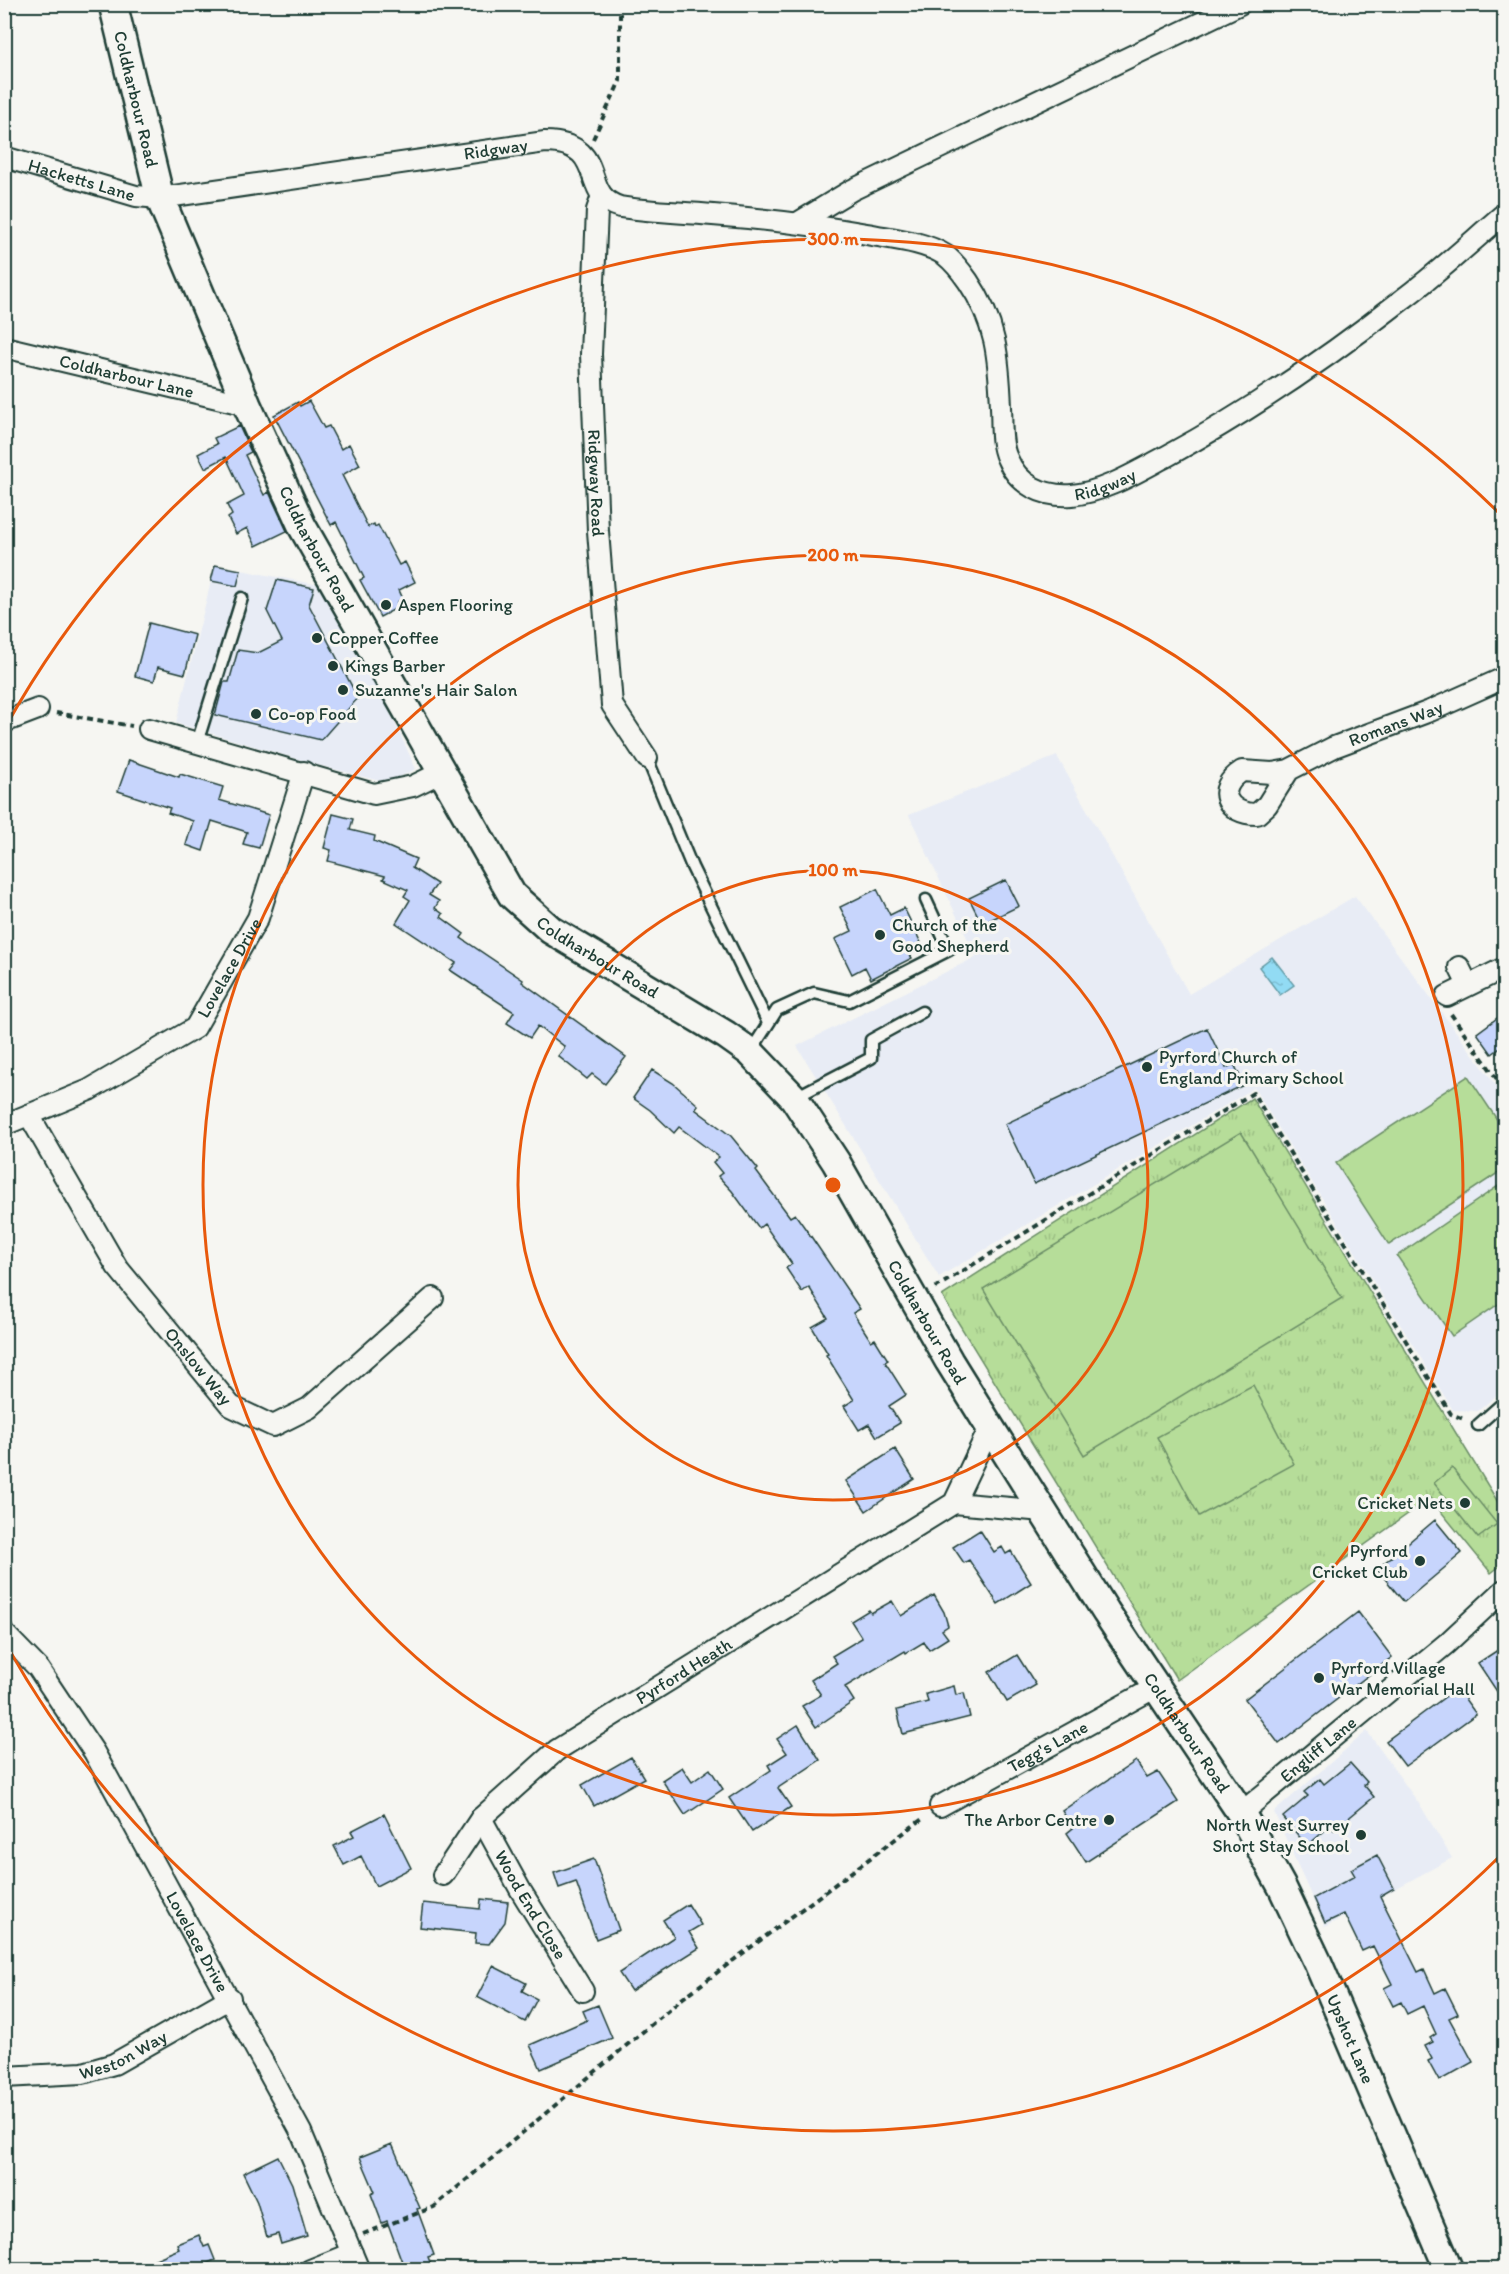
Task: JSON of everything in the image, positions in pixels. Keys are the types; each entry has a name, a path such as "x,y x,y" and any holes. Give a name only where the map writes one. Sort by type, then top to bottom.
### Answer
{"main road":[{"name":"Coldharbour Road","path":"113,4 160,198 247,405 302,526 512,895 551,930 726,1035 750,1052 794,1098 836,1161 949,1361 990,1427 1156,1687 1241,1813"},
{"name":"Upshot Lane","path":"1241,1813 1318,1963 1449,2270"}],"street":[{"path":"799,222 852,190 1240,4"},
{"name":"Ridgway","path":"160,198 545,142 569,144 585,156"},
{"path":"585,156 602,196"},
{"name":"Hacketts Lane","path":"4,157 136,196 160,198"},
{"name":"Ridgway","path":"602,196 614,206 628,209 799,222 922,245 945,256 955,264 987,313 999,373 1005,454 1011,468 1034,490 1054,495 1073,495 1108,485 1227,422 1337,348 1405,298 1504,214"},
{"name":"Ridgway Road","path":"602,196 597,210 591,354 601,566 612,705 647,758"},
{"name":"Coldharbour Lane","path":"4,347 247,405"},
{"name":"Romans Way","path":"1289,770 1334,747 1430,711 1504,678"},
{"path":"4,722 38,709"},
{"path":"149,729 374,794 413,786 442,771"},
{"name":"Lovelace Drive","path":"4,1125 89,1090 195,1028 258,918 304,772"},
{"path":"1459,967 1468,985"},
{"path":"1447,996 1504,968"},
{"name":"Onslow Way","path":"29,1115 117,1267 231,1406 273,1426 309,1408 433,1298"},
{"path":"990,1427 954,1503 1043,1510"},
{"name":"Pyrford Heath","path":"443,1875 481,1818 557,1750 954,1503"},
{"name":"Engliff Lane","path":"1241,1813 1446,1644 1504,1590"},
{"name":"Lovelace Drive","path":"4,1633 38,1668 94,1752 301,2132 352,2254"},
{"name":"Tegg's Lane","path":"940,1806 1156,1687"},
{"name":"Wood End Close","path":"481,1818 521,1891 583,1991"},
{"name":"Weston Way","path":"4,2077 84,2073 114,2064 230,1998"},
{"path":"309,2270 352,2254"}],"lane":[{"path":"197,743 242,598"},
{"path":"647,758 692,867 768,1023"},
{"path":"750,1052 777,1010 814,993 849,1001 949,950 926,900"},
{"path":"794,1098 871,1058 871,1040 922,1012"},
{"path":"1478,1425 1504,1402"}],"path":[{"path":"585,156 620,81 620,4"},
{"path":"38,709 149,729"},
{"path":"1447,996 1452,1016 1504,1089"},
{"path":"930,1291 1253,1094 1451,1414 1478,1425"},
{"path":"352,2254 434,2207 683,1998 940,1806"}],"shaded area":[{"path":"215,565 314,584 324,579 357,641 416,769 387,783 176,723"},
{"name":"Pyrford Church of England Primary School","path":"1057,756 1189,994 1355,896 1504,1096 1504,1389 1478,1411 1453,1410 1254,1088 939,1277 797,1046 976,957 909,815"},
{"name":"North West Surrey Short Stay School","path":"1367,1731 1422,1808 1452,1858 1325,1927 1274,1812"}],"green space":[{"path":"1468,1076 1504,1130 1504,1169 1389,1245 1336,1163"},
{"path":"1252,1098 1504,1512 1504,1563 1491,1573 1430,1498 1177,1680 942,1296"},
{"path":"1241,1132 1342,1298 1084,1455 983,1289"},
{"path":"1504,1182 1504,1300 1452,1336 1397,1256"},
{"path":"1253,1385 1294,1464 1199,1516 1157,1437"},
{"name":"Cricket Nets","path":"1452,1468 1497,1524 1478,1538 1434,1483"}],"water":[{"path":"1272,957 1294,985 1280,995 1259,967"}],"building":[{"path":"309,401 324,428 329,426 341,449 349,444 360,465 342,475 368,527 378,525 399,565 405,562 415,582 399,590 403,599 397,602 399,607 380,617 360,580 364,578 336,522 331,525 274,415 298,402 300,406"},
{"path":"239,426 251,452 245,455 264,495 269,492 287,531 256,546 247,528 236,534 228,518 232,515 227,505 244,496 226,457 205,468 198,454 217,444 214,438"},
{"path":"215,565 241,570 237,586 211,581"},
{"path":"277,580 314,588 309,605 358,698 321,740 215,715 224,682 229,682 238,650 258,653 282,641 267,611"},
{"path":"149,623 195,635 185,674 158,667 154,681 135,676"},
{"path":"129,760 179,777 180,774 223,787 219,800 269,815 259,848 243,844 247,832 212,821 203,851 186,845 193,821 168,813 170,808 118,791"},
{"path":"333,814 353,819 350,830 375,836 374,841 416,859 412,868 437,884 429,895 439,901 435,908 443,914 441,917 464,934 461,938 523,980 522,982 626,1057 605,1084 592,1074 587,1079 558,1056 565,1047 538,1026 530,1038 507,1023 514,1012 450,970 456,963 396,923 410,900 404,896 408,890 383,879 385,876 328,861 331,850 324,848"},
{"path":"1006,880 1019,906 982,924 969,898"},
{"name":"Church of the Good Shepherd","path":"877,889 890,915 904,908 921,943 907,950 912,958 871,979 865,967 852,974 835,939 852,931 840,907"},
{"path":"1504,1013 1504,1045 1492,1054 1477,1033"},
{"path":"1207,1028 1226,1068 1234,1064 1244,1085 1034,1184 1005,1124"},
{"path":"652,1070 673,1083 698,1105 695,1109 731,1136 758,1169 756,1171 790,1217 795,1214 812,1238 860,1309 853,1313 871,1341 875,1339 888,1360 885,1362 906,1395 889,1406 900,1423 877,1437 869,1424 859,1430 844,1406 854,1400 826,1355 828,1354 812,1327 828,1318 809,1287 802,1292 786,1268 792,1264 764,1224 759,1228 718,1176 722,1173 713,1162 719,1157 679,1127 674,1133 650,1110 633,1098"},
{"path":"895,1449 914,1479 866,1511 846,1481"},
{"name":"Pyrford Cricket Club","path":"1435,1520 1462,1553 1404,1602 1377,1569"},
{"path":"980,1530 994,1552 1002,1547 1006,1554 1011,1551 1031,1583 998,1604 969,1560 964,1563 953,1547"},
{"path":"934,1595 944,1612 948,1626 942,1630 948,1638 929,1650 924,1642 906,1653 905,1651 845,1687 854,1701 816,1727 802,1706 821,1695 811,1680 837,1663 832,1656 862,1638 851,1621 869,1610 871,1613 892,1601 901,1616"},
{"name":"Pyrford Village War Memorial Hall","path":"1358,1612 1392,1657 1279,1744 1245,1699"},
{"path":"1504,1646 1504,1702 1478,1663"},
{"path":"1017,1655 1036,1685 1007,1702 989,1672"},
{"path":"954,1686 956,1695 964,1693 970,1717 903,1734 897,1710 928,1702 926,1694"},
{"path":"1457,1688 1476,1714 1405,1766 1386,1741"},
{"path":"798,1725 820,1760 778,1788 791,1807 752,1832 729,1798 771,1770 768,1765 787,1753 777,1739"},
{"path":"631,1757 644,1778 594,1806 582,1785"},
{"name":"The Arbor Centre","path":"1136,1761 1147,1778 1158,1772 1178,1802 1086,1862 1067,1833 1073,1828 1062,1811"},
{"path":"1350,1763 1367,1782 1364,1785 1374,1797 1334,1830 1330,1826 1307,1846 1283,1817 1308,1796 1304,1792 1320,1779 1324,1784"},
{"path":"682,1767 692,1782 710,1769 723,1789 685,1815 662,1780"},
{"path":"384,1814 411,1868 376,1886 361,1856 344,1865 334,1846 354,1836 351,1831"},
{"path":"1377,1855 1394,1888 1380,1896 1418,1972 1424,1969 1435,1993 1445,1988 1458,2014 1449,2018 1473,2062 1439,2081 1428,2061 1432,2059 1425,2046 1433,2042 1430,2038 1436,2034 1423,2006 1407,2014 1401,2002 1393,2006 1384,1988 1392,1984 1373,1946 1362,1951 1344,1914 1325,1923 1314,1898 1355,1876 1351,1869"},
{"path":"594,1859 619,1930 596,1939 576,1882 559,1888 554,1873"},
{"path":"481,1899 508,1902 505,1922 489,1944 475,1943 476,1933 420,1927 423,1903 480,1909"},
{"path":"688,1904 701,1925 689,1932 699,1948 631,1991 619,1973 674,1937 663,1920"},
{"path":"493,1966 526,1983 522,1991 537,1999 525,2022 477,1997"},
{"path":"598,2005 612,2038 541,2069 530,2045 587,2020 583,2011"},
{"path":"392,2144 420,2208 417,2209 434,2255 428,2257 433,2270 405,2270 387,2221 382,2223 371,2194 375,2192 360,2157"},
{"path":"278,2156 292,2184 307,2236 281,2244 278,2234 267,2237 257,2202 243,2173"},
{"path":"199,2235 204,2247 209,2245 215,2260 190,2270 130,2270 179,2249 177,2244"}],"place":[{"name":"Aspen Flooring","path":"386,605"},
{"name":"Copper Coffee","path":"317,638"},
{"name":"Kings Barber","path":"333,666"},
{"name":"Suzanne's Hair Salon","path":"343,690"},
{"name":"Co-op Food","path":"256,714"},
{"name":"Church of the Good Shepherd","path":"880,935"},
{"name":"Pyrford Church of England Primary School","path":"1147,1067"},
{"name":"Cricket Nets","path":"1465,1503"},
{"name":"Pyrford Cricket Club","path":"1420,1561"},
{"name":"Pyrford Village War Memorial Hall","path":"1319,1678"},
{"name":"The Arbor Centre","path":"1109,1820"},
{"name":"North West Surrey Short Stay School","path":"1361,1835"}]}
